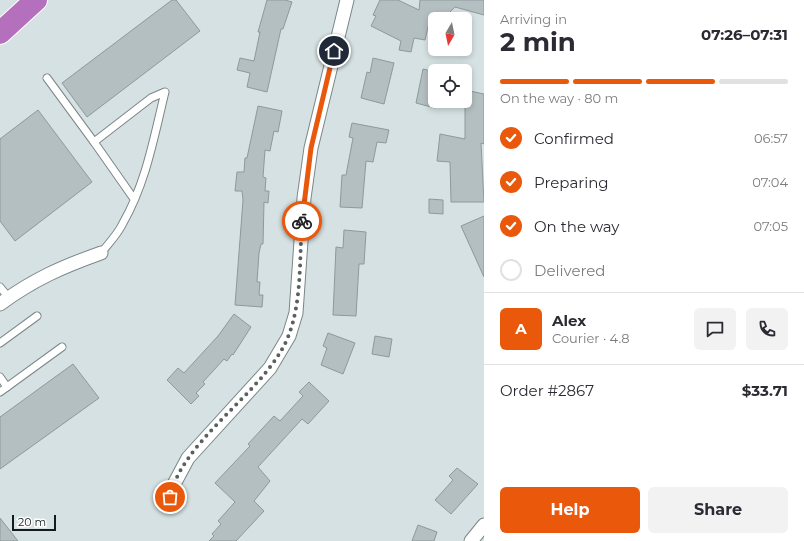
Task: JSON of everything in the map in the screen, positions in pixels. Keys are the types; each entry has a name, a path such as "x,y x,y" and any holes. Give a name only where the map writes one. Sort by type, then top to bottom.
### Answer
{"highway":[{"path":"0,33 36,0"}],"street":[{"path":"168,506 172,488 188,458 270,368 289,336 296,314 304,198 311,148 347,0"},
{"path":"4,301 46,274 101,253"},
{"path":"471,541 484,525"}],"lane":[{"path":"47,78 134,199"},
{"path":"94,142 151,98 165,92 144,176 123,224 101,253"},
{"path":"0,287 4,301"},
{"path":"0,343 37,316"},
{"path":"0,392 62,347"},
{"path":"0,377 7,387"}],"building":[{"path":"172,0 176,0 200,31 87,117 62,83"},
{"path":"267,0 285,0 292,2 283,29 281,29 267,92 247,87 250,73 237,70 240,58 254,61 260,32 258,32"},
{"path":"380,0 398,0 419,10 420,0 484,0 484,15 455,7 450,12 428,12 428,27 425,40 414,38 411,52 399,50 401,41 371,26 376,16 373,15"},
{"path":"373,58 394,63 384,104 361,98 367,72 370,73"},
{"path":"423,69 428,70 428,106 416,103"},
{"path":"472,91 484,94 484,144 481,143 484,202 451,202 450,162 437,161 440,134 465,139 465,108 472,108"},
{"path":"258,106 282,111 278,132 274,131 270,151 265,150 263,177 266,178 265,191 269,191 268,203 264,202 263,244 261,244 259,253 257,282 260,282 259,295 263,295 262,307 235,305 243,200 242,191 235,191 237,172 244,172 245,158 247,158"},
{"path":"38,110 92,182 15,241 0,221 0,139"},
{"path":"352,123 389,130 386,143 377,142 373,162 366,161 362,208 340,207 342,175 346,175 353,138 349,137"},
{"path":"429,199 443,200 443,214 429,213"},
{"path":"484,216 484,277 461,226"},
{"path":"344,230 366,232 364,264 359,264 356,316 333,315 336,247 343,248"},
{"path":"234,314 251,327 233,355 232,354 227,361 224,359 203,382 205,384 196,393 199,396 191,404 167,380 178,368 184,373 218,336"},
{"path":"328,333 355,343 343,374 321,365 327,348 323,346"},
{"path":"375,336 392,339 389,357 372,354"},
{"path":"73,364 99,398 0,469 0,417"},
{"path":"309,382 329,401 308,424 302,419 258,467 270,481 254,501 264,511 236,541 209,541 214,536 212,534 221,524 218,521 235,502 215,483 250,446 248,444 274,416 280,421 303,396 299,392"},
{"path":"457,468 478,484 451,514 435,500 453,480 449,476"},
{"path":"0,518 18,541 0,541"},
{"path":"418,525 437,532 434,541 412,541"}],"way so far":[{"path":"170,497 177,476 188,458 270,368 289,336 296,314 302,221"}],"route":[{"path":"302,221 311,148 334,51"}]}
